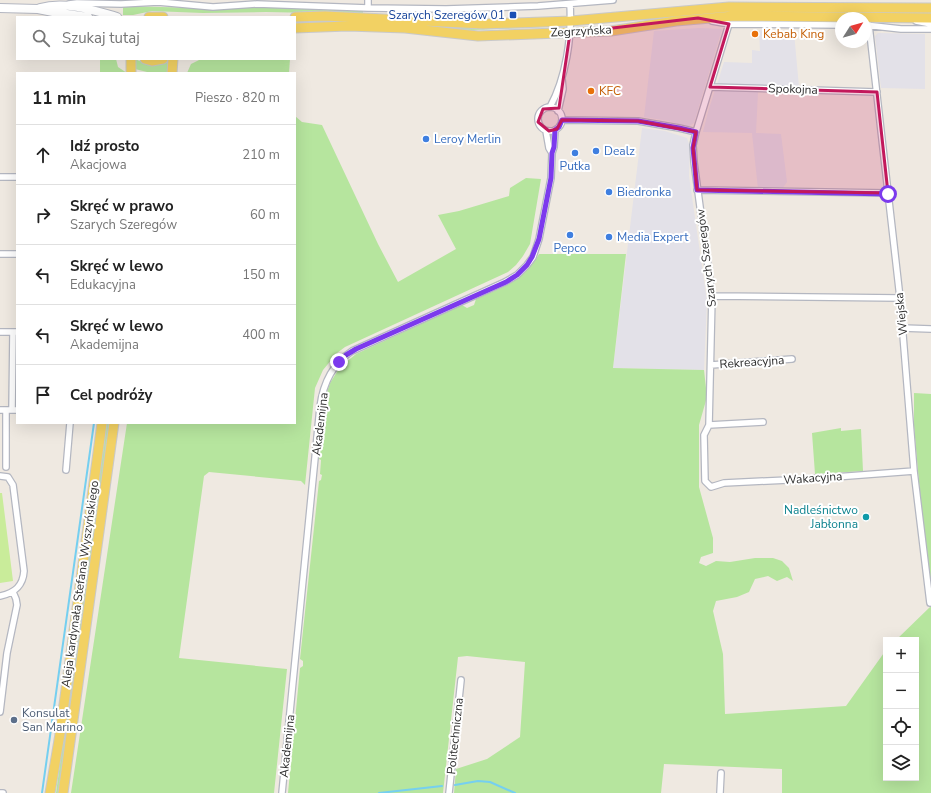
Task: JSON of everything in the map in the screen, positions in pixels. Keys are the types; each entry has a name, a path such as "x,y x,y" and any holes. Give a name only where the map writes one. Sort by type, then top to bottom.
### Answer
{"main road":[{"path":"38,9 52,5 60,5 86,9 113,16"},
{"name":"Zegrzyńska","path":"296,17 325,16 483,24 571,21 729,7 835,15"},
{"path":"0,8 38,9 82,16"},
{"path":"871,17 931,8"},
{"name":"Zegrzyńska","path":"296,28 348,26 391,28 478,36 611,31 698,18 759,15 835,17"},
{"path":"871,18 931,18"},
{"path":"131,60 131,72"},
{"path":"172,72 173,60"},
{"name":"Aleja kardynała Stefana Wyszyńskiego","path":"50,793 60,734 102,424"},
{"name":"Aleja kardynała Stefana Wyszyńskiego","path":"63,793 114,424"}],"street":[{"path":"368,0 368,8"},
{"path":"60,5 77,3 122,4 178,2 213,7 257,4 368,8 514,8 613,0"},
{"path":"550,107 558,111 561,115 562,120 559,127 555,130 546,130 539,125 538,117 543,110 550,107 562,78 570,33 570,4"},
{"path":"906,17 931,24"},
{"path":"698,18 729,24 835,25"},
{"path":"871,19 901,29 931,29"},
{"name":"Szarych Szeregów","path":"711,487 705,482 704,435 709,426 712,296 697,190 693,148 696,132 729,24"},
{"name":"Wiejska","path":"871,48 900,298 914,471 930,603"},
{"path":"558,111 563,89 562,78"},
{"name":"Spokojna","path":"710,86 877,92"},
{"path":"562,120 638,121 696,132"},
{"name":"Akademijna","path":"546,130 549,148 552,153"},
{"name":"Akademijna","path":"282,793 320,407 324,386 334,368 352,351 506,282 522,271 532,257 542,228 551,178 555,130"},
{"path":"0,177 16,177"},
{"path":"697,190 888,194"},
{"path":"0,254 16,254"},
{"path":"712,296 900,298"},
{"path":"902,328 931,329"},
{"path":"0,332 15,332 6,467"},
{"name":"Rekreacyjna","path":"711,365 792,359"},
{"path":"709,426 763,422"},
{"path":"66,470 70,424"},
{"name":"Wakacyjna","path":"711,487 724,483 809,479 914,471"},
{"path":"0,476 8,477 13,484 24,565 24,576 17,589 13,592 0,596"},
{"path":"0,712 8,647 17,606 13,592"},
{"name":"Politechniczna","path":"449,793 461,680"},
{"path":"720,793 721,773"}],"highlighted area":[{"path":"698,18 729,24 710,87 877,92 888,193 697,190 693,148 696,132 638,121 562,120 557,129 549,131 538,122 543,109 559,108 570,33"}],"shaded area":[{"path":"699,28 722,29 694,123 688,127 669,121 644,117 654,31"},
{"path":"759,30 794,32 799,87 717,84 724,62 752,63 752,50 760,51"},
{"path":"878,33 925,34 925,89 881,88 875,36"},
{"path":"715,90 758,92 756,133 781,134 787,182 782,189 758,189 752,133 703,132"},
{"path":"642,128 665,131 687,138 690,147 689,176 707,301 704,370 613,368"}],"green space":[{"path":"123,6 200,8 272,6 363,9 363,14 266,12 203,13 152,11 133,15 123,15"},
{"path":"330,20 370,22 296,23"},
{"path":"376,22 488,28 547,27 471,30"},
{"path":"100,60 116,60 118,67 126,72 100,72"},
{"path":"135,60 151,65 168,62 167,72 147,72 135,69"},
{"path":"199,60 290,60 289,72 187,72 191,64"},
{"path":"296,117 302,122 322,125 378,244 398,282 456,249 438,215 459,211 509,196 510,188 526,178 541,179 530,244 516,265 508,272 345,347 337,353 323,370 315,388 305,485 301,481 209,472 204,476 179,658 287,669 274,793 71,793 127,424 296,424"},
{"path":"539,254 626,254 613,368 704,370 707,397 699,425 699,487 713,538 713,553 701,557 699,563 706,566 716,561 730,562 755,558 773,558 782,561 789,568 793,581 787,577 777,581 768,576 755,579 749,592 737,597 716,601 713,611 723,654 725,714 846,706 883,654 883,781 919,781 919,637 899,637 931,606 931,793 782,793 782,769 664,764 661,793 454,793 456,769 487,759 520,737 525,662 467,656 458,657 443,793 288,793 300,668 303,666 303,661 300,659 319,481 321,480 322,475 320,474 321,460 319,459 327,392 330,383 340,367 356,354 462,305 467,308 474,305 476,299 512,282 526,271"},
{"path":"914,393 931,394 931,591 924,538 914,426"},
{"path":"107,424 112,424 61,793 56,793"},
{"path":"841,428 841,431 861,429 863,471 815,474 812,433"},
{"path":"0,493 2,493 13,581 0,583"}],"waterway":[{"path":"42,793 94,424"},
{"path":"455,785 478,781 490,782 515,793"},
{"path":"379,793 442,786"}],"place":[{"name":"Szarych Szeregów 01","path":"513,15"},
{"name":"Kebab King","path":"755,34"},
{"name":"KFC","path":"591,91"},
{"name":"Leroy Merlin","path":"426,139"},
{"name":"Dealz","path":"596,151"},
{"name":"Putka","path":"575,153"},
{"name":"Biedronka","path":"609,192"},
{"name":"Pepco","path":"570,235"},
{"name":"Media Expert","path":"609,237"},
{"name":"Nadleśnictwo Jabłonna","path":"866,517"},
{"name":"Konsulat San Marino","path":"14,720"}],"route":[{"path":"339,362 346,355 356,349 506,282 522,271 532,257 542,228 551,178 554,134 562,120 638,121 696,132 693,141 693,148 697,190 888,194"}]}
